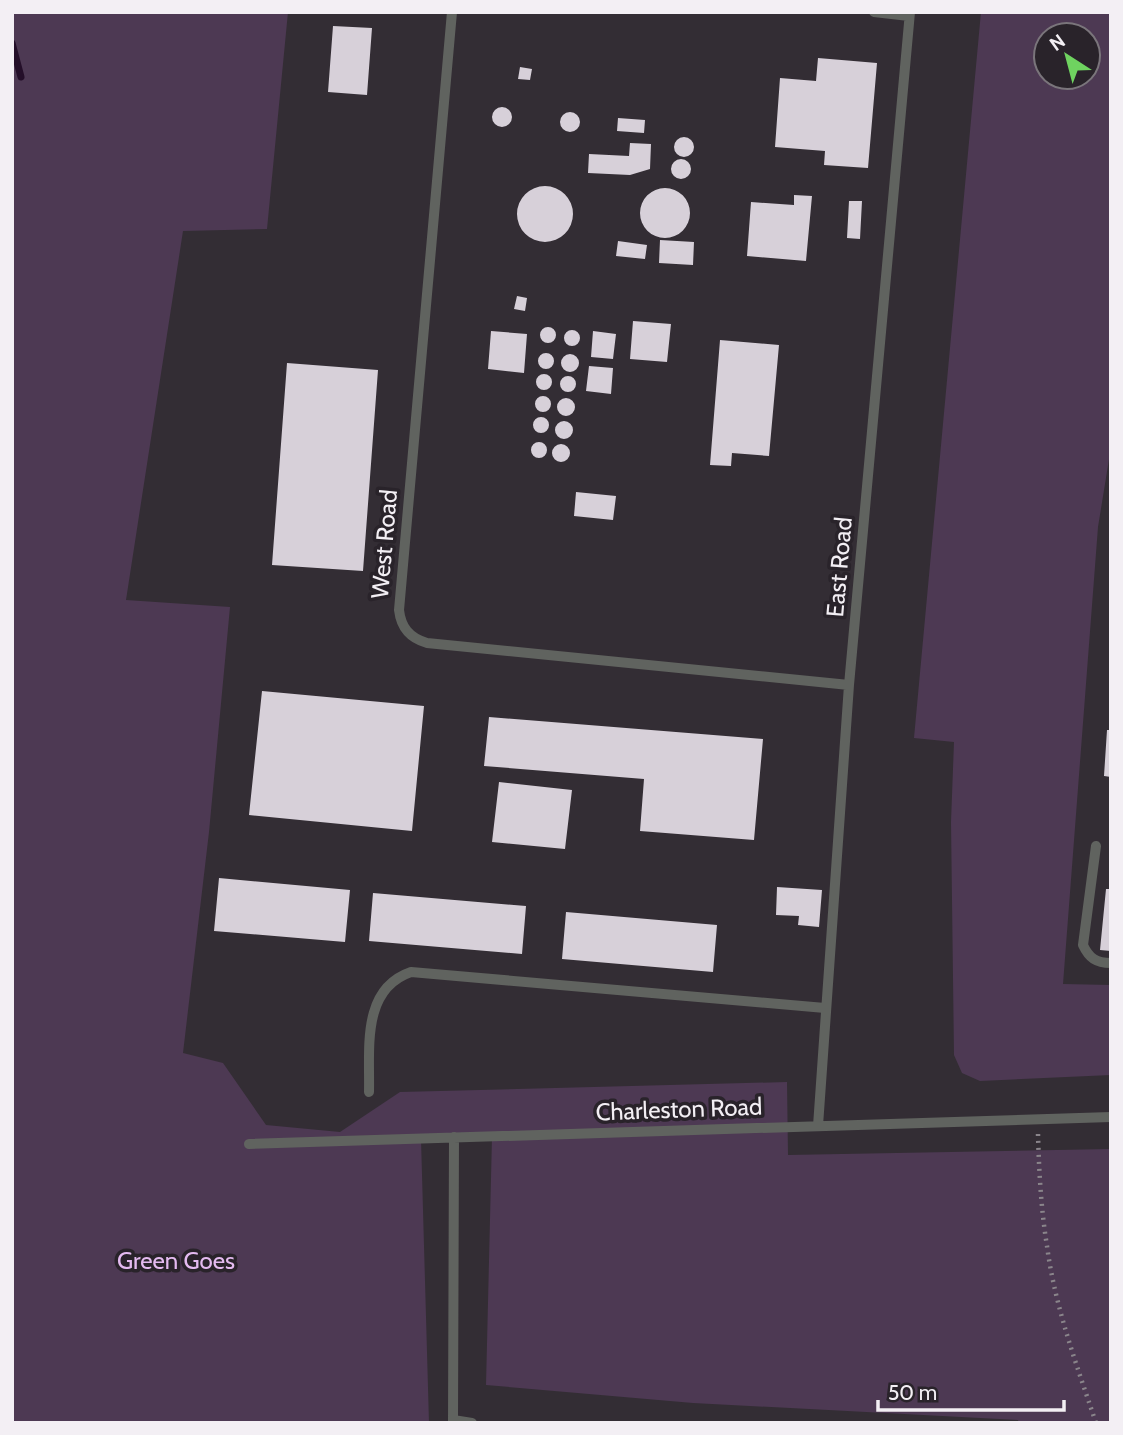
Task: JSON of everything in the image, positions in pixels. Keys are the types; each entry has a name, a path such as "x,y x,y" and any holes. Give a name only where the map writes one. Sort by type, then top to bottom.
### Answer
{"lane":[{"name":"West Road","path":"452,12 399,610 403,626 410,635 427,643 849,685"},
{"path":"874,12 909,14"},
{"name":"East Road","path":"818,1126 849,685 909,14"},
{"path":"1096,846 1083,945 1100,963 1111,963"},
{"path":"369,1092 373,1009 393,980 411,972 825,1008"},
{"name":"Charleston Road","path":"249,1143 1111,1117"},
{"path":"454,1137 453,1421 472,1423"}],"path":[{"path":"1038,1119 1039,1168 1047,1249 1070,1344 1096,1423"}],"green space":[{"name":"Green Goes","path":"12,12 288,12 267,229 183,231 126,600 230,607 209,832 183,1053 223,1063 266,1125 340,1132 400,1092 787,1082 788,1155 1111,1149 1111,1423 1019,1423 1018,1420 693,1403 486,1385 492,1137 421,1139 429,1423 12,1423"},
{"path":"981,12 1111,12 1111,447 1098,527 1063,984 1111,985 1111,1075 980,1081 962,1073 954,1055 951,822 954,742 914,738"}],"building":[{"path":"333,26 372,28 367,95 328,92"},
{"path":"818,58 877,63 868,168 824,165 825,151 775,147 780,78 816,81"},
{"path":"520,67 532,69 530,80 518,79"},
{"path":"502,107 509,110 512,117 509,124 502,127 495,124 492,117 495,110"},
{"path":"570,112 577,115 580,122 577,129 570,132 563,129 560,122 563,115"},
{"path":"618,118 645,120 644,133 617,131"},
{"path":"684,137 691,140 694,147 691,154 684,157 677,154 674,147 677,140"},
{"path":"630,143 651,144 650,169 630,175 588,173 589,154 629,156"},
{"path":"681,159 688,162 691,169 688,176 681,179 674,176 671,169 674,162"},
{"path":"539,186 551,186 561,190 569,198 573,214 569,230 561,238 551,242 539,242 529,238 521,230 517,220 517,208 521,198 529,190"},
{"path":"665,188 683,195 690,213 683,231 665,238 647,231 640,213 647,195"},
{"path":"794,195 812,196 806,261 747,256 751,202 794,205"},
{"path":"849,201 862,201 860,239 847,238"},
{"path":"660,240 694,242 693,265 659,263"},
{"path":"618,241 647,245 645,259 616,256"},
{"path":"517,296 527,298 525,311 514,309"},
{"path":"633,321 671,324 667,362 630,359"},
{"path":"548,327 556,335 548,343 540,335"},
{"path":"572,330 578,332 578,344 572,346 566,344 564,338 566,332"},
{"path":"491,331 527,334 524,373 488,369"},
{"path":"593,331 616,334 613,359 591,357"},
{"path":"720,340 779,345 769,456 732,453 731,466 710,465"},
{"path":"546,353 552,355 552,367 546,369 540,367 538,361 540,355"},
{"path":"570,354 576,357 579,363 576,369 570,372 564,369 561,363 564,357"},
{"path":"287,363 378,370 363,571 272,565"},
{"path":"589,366 613,368 611,394 586,391"},
{"path":"544,374 550,376 550,388 544,390 538,388 536,382 538,376"},
{"path":"565,376 571,376 576,384 574,390 565,392 560,387 560,381"},
{"path":"543,396 549,398 549,410 543,412 537,410 535,404 537,398"},
{"path":"566,398 572,401 575,407 572,413 566,416 560,413 557,407 560,401"},
{"path":"541,417 549,425 541,433 533,425"},
{"path":"564,421 570,424 573,430 570,436 564,439 558,436 555,430 558,424"},
{"path":"539,442 545,444 545,456 539,458 533,456 531,450 533,444"},
{"path":"561,444 567,447 570,453 567,459 561,462 555,459 552,453 555,447"},
{"path":"576,492 616,496 613,520 574,516"},
{"path":"262,691 424,706 412,831 249,815"},
{"path":"489,717 763,739 754,840 640,831 644,779 484,766"},
{"path":"1107,730 1111,730 1111,777 1104,776"},
{"path":"499,782 572,790 565,849 492,842"},
{"path":"219,878 350,890 345,942 214,931"},
{"path":"777,887 822,890 819,927 798,925 799,916 776,915"},
{"path":"1106,889 1111,889 1111,951 1100,950"},
{"path":"373,893 526,906 522,954 369,941"},
{"path":"566,912 717,925 713,972 562,959"}],"waterway":[{"path":"12,43 21,77"}]}
